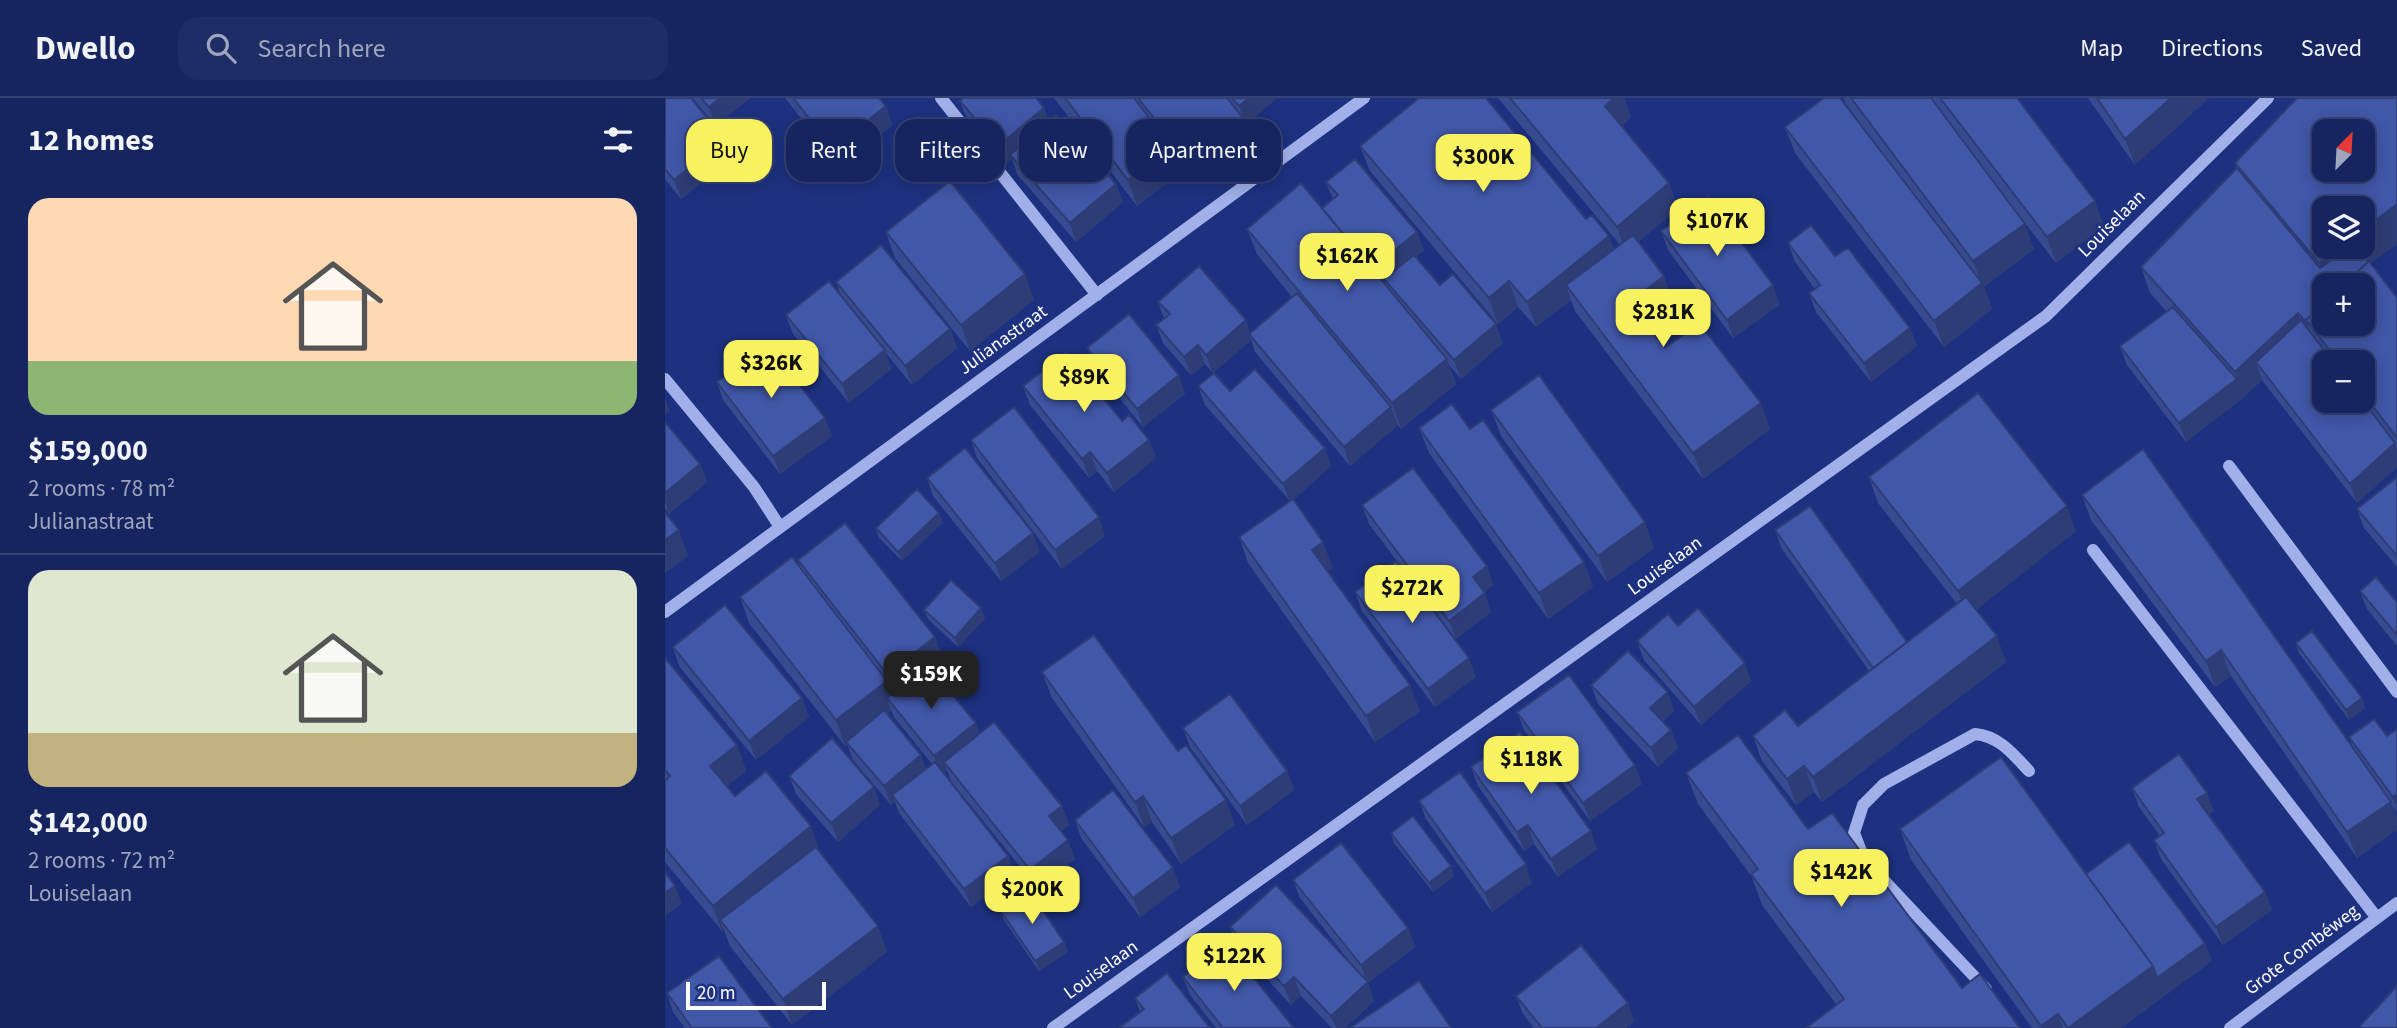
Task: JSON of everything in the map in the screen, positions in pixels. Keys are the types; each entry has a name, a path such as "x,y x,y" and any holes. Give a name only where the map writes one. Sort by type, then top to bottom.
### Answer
{"street":[{"path":"941,98 1097,295"},
{"name":"Julianastraat","path":"665,612 1364,98"},
{"name":"Louiselaan","path":"1053,1028 2046,316 2268,98"},
{"path":"665,379 754,487 780,527"},
{"path":"2229,466 2397,692"},
{"path":"2093,550 2377,918"},
{"path":"1996,1000 1864,859 1854,833 1863,805 1884,784 1975,734 1987,735 2004,745 2029,771"},
{"name":"Grote Combéweg","path":"2230,1028 2397,903"}],"building":[{"path":"665,98 691,98 708,119 686,119 686,171 674,180 665,169"},
{"path":"701,98 720,98 709,107"},
{"path":"793,98 879,98 886,106 870,119 810,119"},
{"path":"963,98 1036,98 1044,108 1031,119 1019,119 1019,129 1005,140 1005,119 975,119 960,101"},
{"path":"1065,98 1134,98 1150,119 1126,119 1126,177 1112,159 1112,119 1081,119"},
{"path":"1138,98 1227,98 1244,119 1155,119"},
{"path":"1232,98 1249,98 1239,106"},
{"path":"1419,98 1486,98 1586,219 1592,215 1609,236 1527,302 1509,281 1489,298 1360,146"},
{"path":"1510,98 1614,98 1605,106 1669,183 1617,227"},
{"path":"1824,98 1840,98 1982,283 1934,321 1785,127"},
{"path":"1851,98 1931,98 2025,224 1973,261"},
{"path":"1940,98 2017,98 2095,201 2047,237"},
{"path":"2097,98 2171,98 2125,139"},
{"path":"2297,98 2397,98 2397,204 2375,221 2375,196 2312,196 2312,255 2235,163"},
{"path":"1019,147 1019,165 1010,155"},
{"path":"1355,159 1417,232 1372,269 1322,208 1338,195 1326,182"},
{"path":"2237,168 2320,268 2333,259 2366,259 2368,262 2356,273 2312,273 2312,314 2306,320 2308,325 2298,313 2235,372 2141,267"},
{"path":"1112,179 1116,184 1070,223 1034,182 1112,182"},
{"path":"951,182 1025,274 961,325 886,232"},
{"path":"1301,183 1447,359 1392,403 1247,229"},
{"path":"1708,197 1773,285 1727,320 1661,231"},
{"path":"1811,225 1835,256 1848,248 1910,328 1864,363 1809,293 1820,285 1788,243"},
{"path":"1633,235 1664,276 1630,302 1665,348 1699,323 1761,403 1693,453 1566,285"},
{"path":"881,245 950,329 905,366 836,282"},
{"path":"1414,255 1440,285 1453,274 1496,324 1454,360 1384,279"},
{"path":"2369,261 2397,298 2397,438 2375,409 2375,350 2330,350 2319,336 2375,336 2375,273 2356,273"},
{"path":"1199,266 1246,320 1206,355 1198,345 1184,357 1156,325 1170,314 1158,302"},
{"path":"829,281 885,350 842,384 786,315"},
{"path":"1297,293 1391,407 1344,447 1249,334"},
{"path":"2173,307 2237,379 2179,423 2120,346"},
{"path":"1129,314 1179,375 1137,409 1087,348"},
{"path":"2312,314 2312,328 2306,320"},
{"path":"2301,320 2324,350 2312,350 2312,413 2372,413 2395,443 2350,484 2256,362"},
{"path":"767,343 825,418 773,456 717,382"},
{"path":"1067,352 1122,421 1129,415 1149,440 1107,473 1090,452 1082,459 1023,386"},
{"path":"1255,369 1325,448 1283,484 1198,386 1214,373 1230,391"},
{"path":"1539,375 1645,522 1598,556 1491,410"},
{"path":"1978,393 2067,506 1958,591 1869,477"},
{"path":"1452,404 1470,429 1483,420 1584,562 1539,593 1419,428"},
{"path":"1014,407 1099,517 1055,550 971,440"},
{"path":"665,422 700,464 665,493"},
{"path":"965,448 1033,533 995,563 927,478"},
{"path":"2143,449 2391,802 2347,832 2221,650 2206,661 2082,495"},
{"path":"1413,468 1487,566 1473,577 1485,593 1449,621 1362,505"},
{"path":"2397,477 2397,556 2357,509"},
{"path":"917,489 939,513 898,552 876,528"},
{"path":"1293,499 1323,542 1312,550 1410,685 1366,716 1239,537"},
{"path":"1810,506 1907,642 1873,668 1775,530"},
{"path":"665,512 679,530 665,540"},
{"path":"845,523 935,637 887,674 798,560"},
{"path":"792,557 887,681 836,720 740,597"},
{"path":"1396,561 1469,658 1428,689 1355,592"},
{"path":"2376,577 2397,602 2397,635 2360,591"},
{"path":"951,580 981,608 955,638 924,610"},
{"path":"1966,597 1997,636 1813,777 1804,766 1787,779 1753,736 1785,710 1798,726"},
{"path":"725,605 802,698 749,741 673,647"},
{"path":"1698,608 1745,663 1694,707 1637,641 1668,614 1678,626"},
{"path":"2312,631 2362,698 2346,710 2296,643"},
{"path":"1094,635 1178,751 1186,745 1226,800 1171,838 1143,796 1135,802 1042,672"},
{"path":"1628,651 1668,692 1650,708 1671,730 1651,748 1591,685"},
{"path":"666,659 737,745 710,766 735,796 766,771 811,826 713,906 665,848 665,781 670,776 665,770"},
{"path":"928,665 976,723 934,756 887,698"},
{"path":"1569,675 1635,765 1583,803 1517,712"},
{"path":"1230,694 1287,771 1240,806 1183,728"},
{"path":"884,710 921,755 884,786 846,742"},
{"path":"2374,719 2387,736 2397,729 2397,794 2393,797 2349,737"},
{"path":"994,722 1062,806 1049,816 1068,840 1030,870 944,762"},
{"path":"1520,732 1591,831 1551,859 1528,825 1517,832 1471,767"},
{"path":"1738,735 1808,829 1832,813 1962,988 1980,974 2020,1028 1806,1028 1844,999 1751,874 1758,869 1686,773"},
{"path":"832,738 874,787 831,823 789,776"},
{"path":"2179,754 2207,793 2197,799 2265,892 2216,927 2154,840 2164,833 2132,788"},
{"path":"2001,757 2153,966 2068,1028 2058,1014 2041,1026 1900,829"},
{"path":"935,762 1008,856 964,889 892,795"},
{"path":"1460,772 1526,864 1485,893 1419,801"},
{"path":"1113,790 1173,868 1133,898 1075,820"},
{"path":"1413,816 1451,866 1429,883 1391,833"},
{"path":"2129,842 2205,943 2157,978 2153,966 2086,874"},
{"path":"1341,843 1408,928 1361,965 1293,880"},
{"path":"816,847 878,926 783,999 720,920"},
{"path":"665,872 675,886 665,893"},
{"path":"1276,885 1368,982 1331,1016 1294,977 1284,986 1230,927"},
{"path":"1029,890 1064,942 1035,961 1000,910"},
{"path":"1226,943 1294,1028 1223,1028 1183,977"},
{"path":"1581,945 1628,1003 1596,1028 1542,1028 1516,996"},
{"path":"719,956 771,1027 692,1028 667,993"},
{"path":"1167,973 1210,1028 1119,1028 1144,1009 1135,998"},
{"path":"1419,981 1451,1028 1350,1028"},
{"path":"2397,986 2397,1028 2362,1028 2360,1026"}]}
